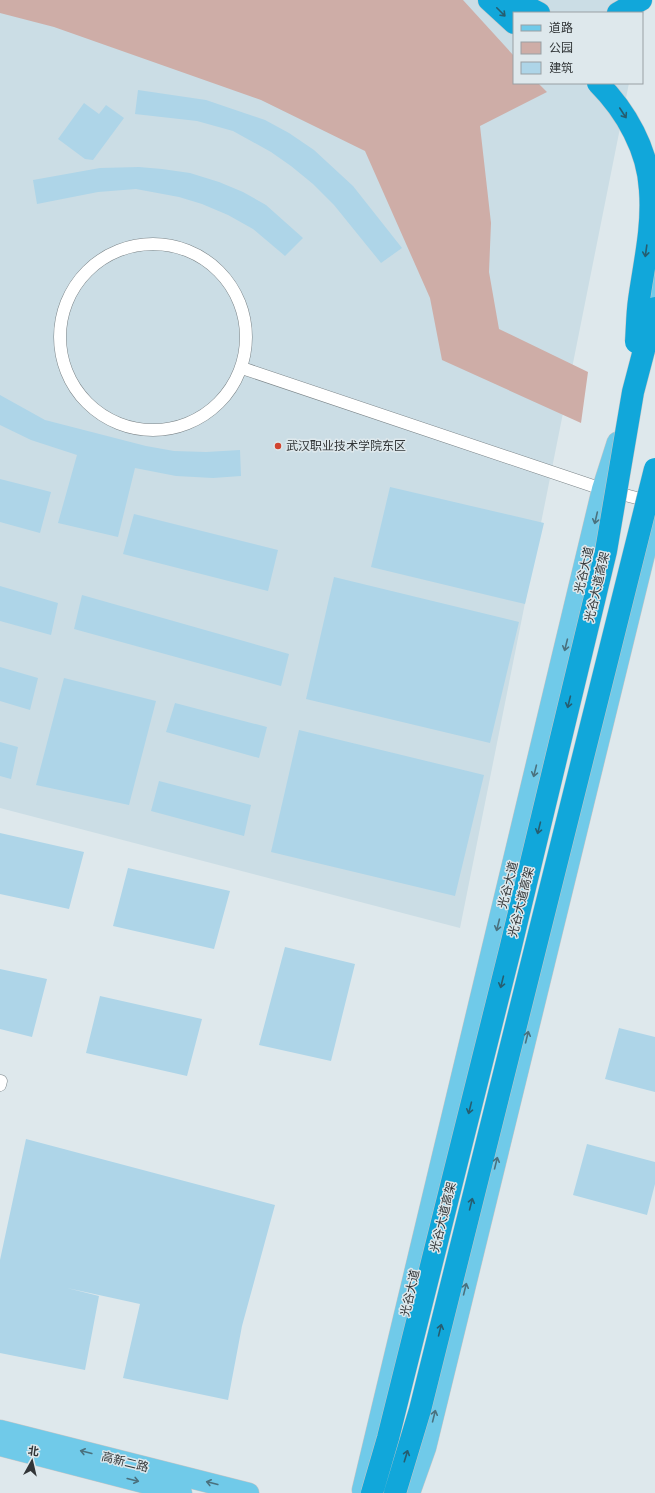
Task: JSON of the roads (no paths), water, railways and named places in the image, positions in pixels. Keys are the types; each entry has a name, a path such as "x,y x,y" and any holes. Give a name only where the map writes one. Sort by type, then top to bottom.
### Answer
{"highway":[{"path":"489,0 513,22"},
{"path":"513,0 537,12"},
{"path":"620,12 641,0"},
{"path":"599,84 611,96 630,125 644,158 650,190 648,238 639,301 633,392"},
{"name":"光谷大道高架","path":"372,1493 388,1438 504,973 606,550 633,392 655,308"},
{"name":"光谷大道高架","path":"395,1493 422,1402 655,469"}],"main road":[{"name":"光谷大道","path":"362,1493 602,489 620,435 655,277"},
{"path":"410,1493 426,1448 655,513"},
{"name":"高新二路","path":"0,1430 250,1493"},
{"name":"高新二路","path":"0,1446 182,1493"}],"street":[{"path":"152,243 182,248 208,261 230,282 243,309 247,339 242,368 226,396 202,418 172,430 139,430 108,420 83,400 66,373 59,341 62,311 75,284 96,262 122,248 152,243"},
{"path":"242,368 602,489 655,503"}],"place":[{"name":"武汉职业技术学院东区","path":"278,446"}]}
